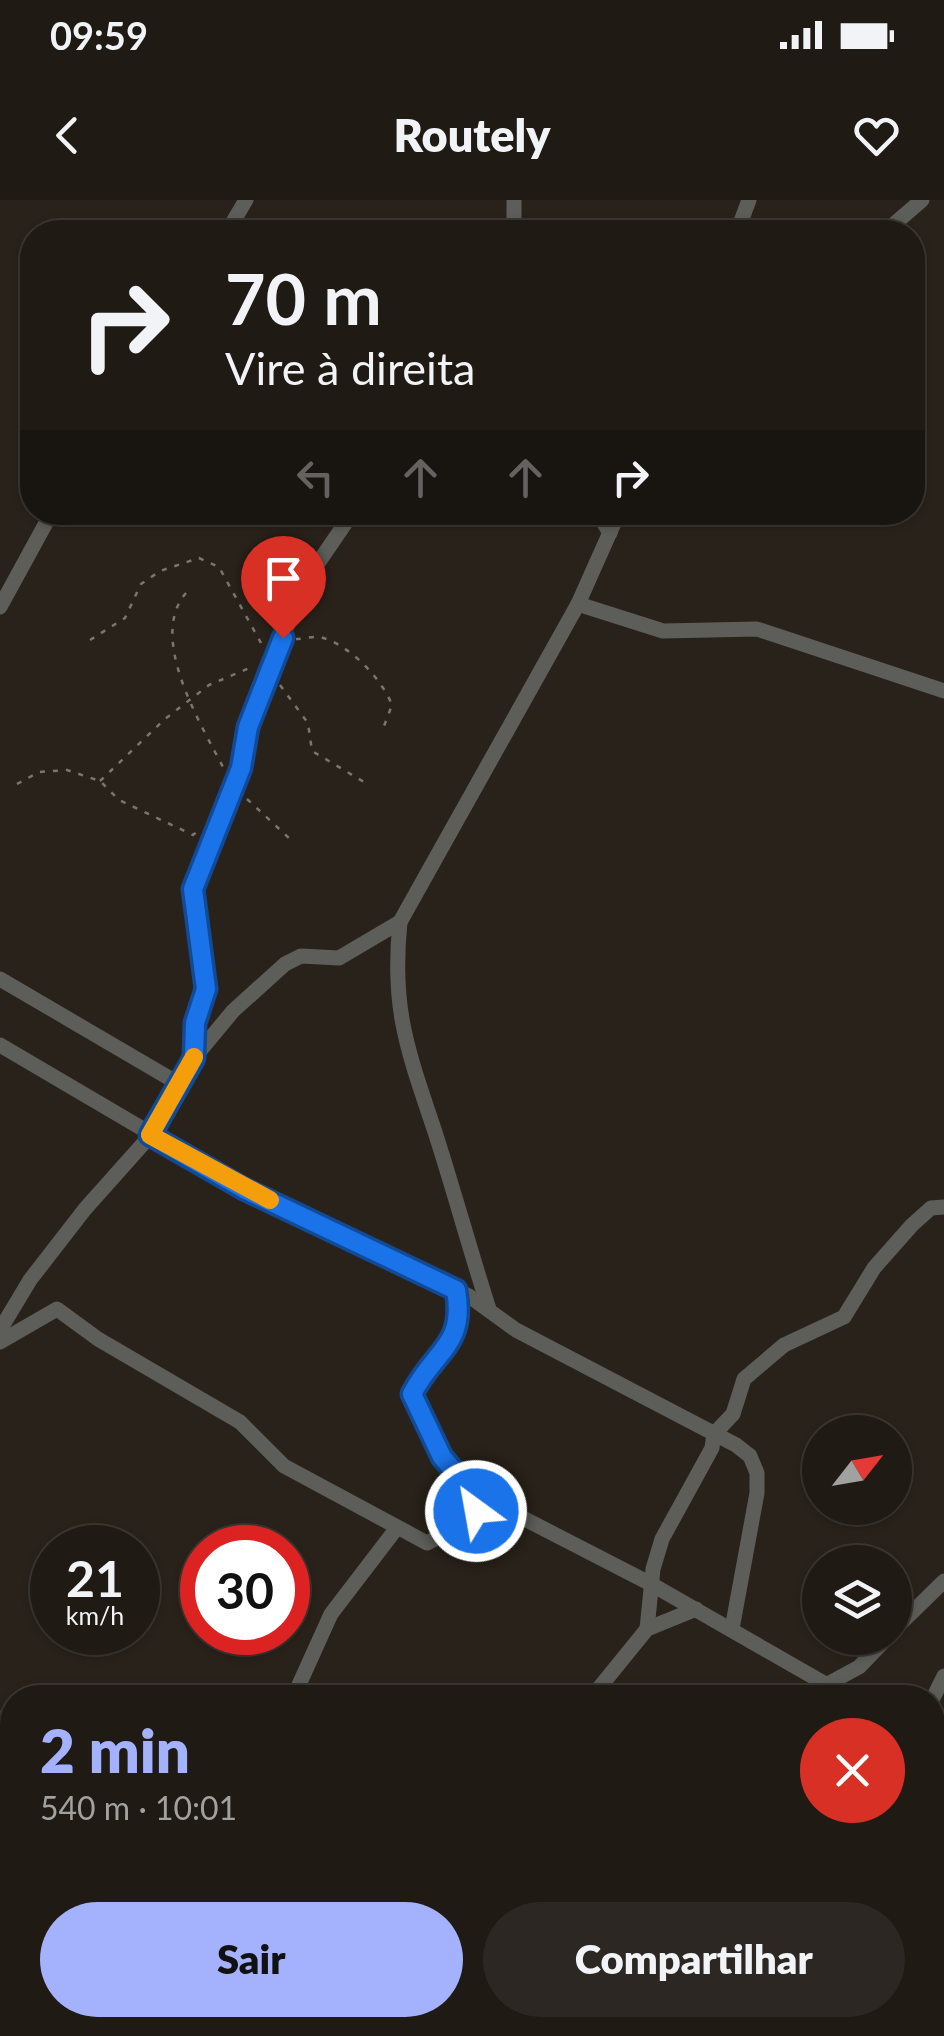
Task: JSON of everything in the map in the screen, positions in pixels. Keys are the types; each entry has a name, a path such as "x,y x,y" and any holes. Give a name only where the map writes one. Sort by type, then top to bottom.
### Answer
{"street":[{"path":"898,220 922,200"},
{"path":"0,608 45,525"},
{"path":"194,1058 195,1023 206,989 207,968 193,909 193,889 234,785 270,665 314,569 344,525"},
{"path":"605,525 610,534"},
{"path":"489,1311 467,1231 419,1096 402,1027 394,976 400,922 578,604 614,525"},
{"path":"578,604 663,631 757,629 944,691"},
{"path":"0,1330 63,1237 150,1135 194,1058 233,1012 285,964 301,956 340,958 400,922"},
{"path":"0,980 181,1085"},
{"path":"0,1045 244,1189 456,1290 516,1330 750,1456 757,1473 753,1528 732,1629"},
{"path":"647,1629 651,1584 662,1538 708,1456 714,1434 733,1414 744,1380 784,1345 844,1318 874,1268 912,1225 930,1208 944,1207"},
{"path":"456,1290 460,1317 452,1342 412,1394 442,1457 479,1500 517,1515 651,1584 822,1685"},
{"path":"0,1342 57,1309 70,1315 98,1339 240,1422 284,1466 427,1543 472,1520 479,1500"},
{"path":"299,1685 331,1614 396,1528"},
{"path":"912,1613 944,1581"},
{"path":"602,1685 647,1629 696,1610"},
{"path":"826,1685 859,1667 871,1655"}],"path":[{"path":"90,640 125,618 141,584 160,571 198,558 223,573 254,624 274,680 308,723 312,751 369,786"},
{"path":"186,593 172,631 182,684 234,785 290,839"},
{"path":"17,784 39,772 67,770 100,782 119,800 193,835 207,823"}],"slow traffic":[{"path":"194,1057 150,1135 270,1200"}],"route":[{"path":"283,638 272,656 248,727 241,768 193,889 193,909 207,968 206,989 195,1023 194,1058 150,1135 244,1189 456,1290 460,1317 452,1342 412,1394 442,1457 479,1500 476,1511"}]}
